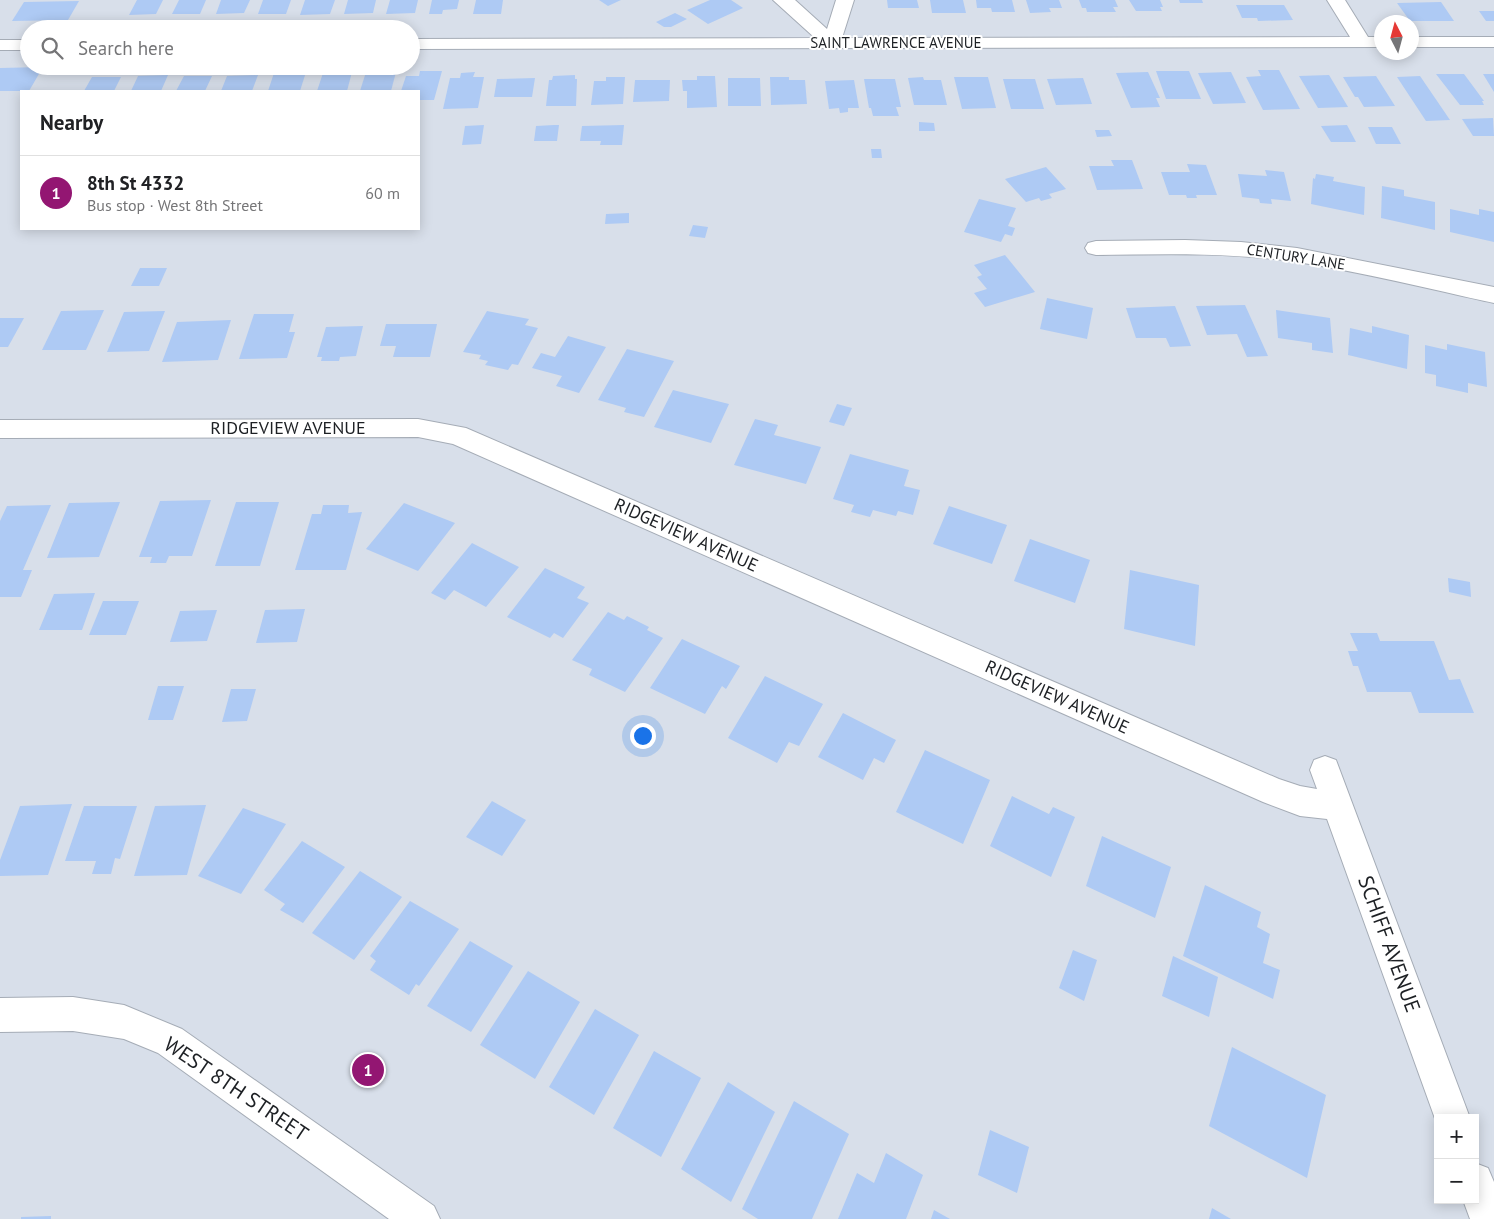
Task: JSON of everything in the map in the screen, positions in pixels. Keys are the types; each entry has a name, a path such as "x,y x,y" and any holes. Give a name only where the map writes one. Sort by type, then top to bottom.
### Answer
{"street":[{"path":"782,0 791,5 831,43 845,0"},
{"path":"1336,0 1362,42"},
{"name":"SAINT LAWRENCE AVENUE","path":"420,44 1374,42"},
{"path":"1419,42 1494,42"},
{"path":"0,45 20,45"},
{"name":"CENTURY LANE","path":"1096,248 1222,248 1298,255 1494,295"},
{"name":"RIDGEVIEW AVENUE","path":"0,429 418,428 457,435 1274,792 1300,801 1338,806"},
{"name":"SCHIFF AVENUE","path":"1325,770 1451,1114"},
{"name":"WEST 8TH STREET","path":"0,1015 73,1014 124,1022 170,1040 421,1219"},
{"path":"1479,1193 1489,1219"}],"building":[{"path":"137,0 163,0 156,14 129,15"},
{"path":"179,0 206,0 200,14 172,14"},
{"path":"221,0 250,0 244,13 216,14"},
{"path":"263,0 291,0 286,14 258,14"},
{"path":"305,0 335,0 330,14 300,15"},
{"path":"348,0 376,0 373,13 344,14"},
{"path":"390,0 418,0 415,13 386,14"},
{"path":"432,0 459,0 457,9 443,10 442,14 429,14"},
{"path":"476,0 503,0 501,14 473,14"},
{"path":"599,0 621,0 608,6"},
{"path":"710,0 731,0 743,8 708,24 687,10"},
{"path":"887,0 917,0 919,8 888,8"},
{"path":"930,0 963,0 966,13 932,13"},
{"path":"976,0 1012,0 1015,12 992,12 991,8 977,8"},
{"path":"1026,0 1059,0 1062,8 1049,8 1051,12 1030,13"},
{"path":"1079,0 1115,0 1118,7 1113,7 1116,12 1087,12 1086,8 1082,8"},
{"path":"1129,0 1160,0 1163,7 1160,7 1162,11 1136,11"},
{"path":"1179,0 1202,0 1203,3 1180,3"},
{"path":"79,1 68,20 12,21 24,2"},
{"path":"1441,2 1454,21 1419,21 1419,15 1406,15 1397,3"},
{"path":"1236,5 1284,5 1293,20 1258,21 1257,18 1242,18"},
{"path":"1479,11 1494,11 1494,21 1486,21"},
{"path":"675,13 687,19 671,27 664,27 656,22"},
{"path":"0,68 20,68 20,75 38,75 30,90 0,91"},
{"path":"1258,70 1279,70 1300,109 1263,110 1246,77 1261,76"},
{"path":"420,71 442,71 434,100 420,100 420,90 401,90 406,76 419,76"},
{"path":"1156,71 1189,71 1201,99 1166,99"},
{"path":"475,72 473,77 484,77 478,108 443,109 450,78 460,78 461,73"},
{"path":"1148,72 1160,98 1156,98 1160,107 1131,108 1116,73"},
{"path":"1231,72 1246,103 1213,104 1198,73"},
{"path":"1436,74 1464,74 1484,101 1482,101 1484,105 1460,105"},
{"path":"1483,74 1494,74 1494,92"},
{"path":"168,75 161,90 131,90 138,76"},
{"path":"258,75 252,90 221,90 227,76"},
{"path":"273,75 305,75 300,90 268,90"},
{"path":"322,75 351,75 347,90 317,90"},
{"path":"365,75 395,75 391,90 360,90"},
{"path":"575,75 575,79 577,79 576,106 546,106 549,80 552,80 553,76"},
{"path":"1329,75 1348,107 1318,108 1299,76"},
{"path":"184,76 212,76 205,90 177,90"},
{"path":"697,76 715,76 717,107 687,108 687,91 683,91 682,80 697,80"},
{"path":"1376,76 1395,106 1364,107 1358,97 1355,97 1343,77"},
{"path":"1420,76 1450,120 1426,121 1397,77"},
{"path":"92,77 121,77 114,90 85,90"},
{"path":"606,77 625,77 623,104 591,105 594,81 606,81"},
{"path":"770,77 789,77 789,80 805,80 807,104 771,105"},
{"path":"923,77 924,80 941,80 947,105 914,105 908,78"},
{"path":"954,77 988,77 996,108 962,109"},
{"path":"535,78 532,97 494,97 497,79"},
{"path":"728,78 760,78 761,106 728,106"},
{"path":"1083,78 1092,104 1056,105 1047,79"},
{"path":"864,79 895,79 901,107 896,107 899,116 873,116 871,108 869,108"},
{"path":"1003,79 1035,79 1044,109 1011,109"},
{"path":"635,80 670,80 669,101 633,102"},
{"path":"854,80 859,108 848,108 848,112 840,113 839,108 829,109 825,81"},
{"path":"1493,118 1494,136 1473,136 1462,119"},
{"path":"919,122 934,123 935,131 919,131"},
{"path":"484,125 481,144 462,145 465,126"},
{"path":"559,125 557,141 534,141 536,126"},
{"path":"624,125 622,145 600,145 601,141 580,141 582,126"},
{"path":"1347,125 1356,142 1331,142 1321,126"},
{"path":"1368,127 1392,127 1401,144 1376,144"},
{"path":"1095,130 1109,130 1112,136 1097,137"},
{"path":"871,149 881,149 882,158 872,158"},
{"path":"1111,160 1132,160 1143,189 1097,190 1089,166 1114,166"},
{"path":"1187,164 1206,165 1217,195 1196,195 1197,198 1187,198 1186,195 1169,195 1161,172 1190,172"},
{"path":"1046,167 1066,189 1049,194 1052,198 1041,201 1039,198 1026,202 1005,179"},
{"path":"1265,170 1284,172 1291,201 1271,199 1272,204 1260,203 1259,199 1242,197 1238,174 1267,176"},
{"path":"1316,174 1334,177 1333,181 1365,187 1364,215 1311,204 1313,178 1315,179"},
{"path":"1382,186 1404,190 1404,196 1435,202 1435,230 1381,218"},
{"path":"979,199 1016,208 1008,226 1015,228 1012,236 1005,234 1001,242 964,232"},
{"path":"1450,209 1479,215 1479,209 1494,212 1494,242 1450,232"},
{"path":"629,213 629,223 605,224 606,214"},
{"path":"693,225 708,227 705,238 689,236"},
{"path":"1005,255 1035,292 985,307 974,293 987,289 977,277 982,275 974,265"},
{"path":"140,268 167,268 159,286 131,286"},
{"path":"1047,298 1093,308 1087,339 1040,329"},
{"path":"1245,305 1268,356 1247,357 1237,334 1207,335 1196,306"},
{"path":"1175,306 1191,346 1170,347 1166,338 1136,338 1126,308"},
{"path":"104,310 86,350 42,350 61,311"},
{"path":"1276,310 1330,318 1333,353 1312,350 1312,343 1278,338"},
{"path":"165,311 149,351 107,352 124,312"},
{"path":"487,311 529,319 525,325 538,328 518,365 512,364 508,370 485,365 488,361 479,359 481,355 463,352"},
{"path":"254,314 294,314 289,332 295,332 287,358 239,359"},
{"path":"0,318 24,318 8,347 0,347"},
{"path":"231,320 218,360 162,362 177,322"},
{"path":"386,324 437,324 430,357 393,357 396,346 380,346"},
{"path":"363,326 356,356 340,357 339,361 321,361 322,357 317,357 326,327"},
{"path":"1372,326 1409,335 1407,369 1348,355 1350,328 1372,333"},
{"path":"568,336 606,347 579,393 556,386 562,376 532,368 541,353 555,357"},
{"path":"1447,344 1485,352 1487,387 1468,383 1468,393 1436,386 1436,375 1425,373 1425,345 1447,350"},
{"path":"627,349 674,361 644,417 624,412 626,408 598,400"},
{"path":"673,390 729,404 711,443 654,427"},
{"path":"837,404 852,408 844,426 829,422"},
{"path":"755,419 778,425 774,435 821,447 806,484 734,465"},
{"path":"850,454 909,470 904,486 920,490 913,515 898,511 896,516 873,510 870,517 851,512 854,505 833,499"},
{"path":"211,500 192,556 169,556 166,563 150,563 152,557 139,557 160,501"},
{"path":"120,502 99,557 47,558 69,503"},
{"path":"236,502 279,502 260,566 215,566"},
{"path":"404,503 455,523 418,571 366,549"},
{"path":"51,505 23,570 32,570 21,597 0,597 0,521 7,506"},
{"path":"323,505 349,505 348,513 362,512 346,570 295,570 312,514 321,514"},
{"path":"949,506 1007,525 992,564 933,544"},
{"path":"1030,539 1090,560 1075,603 1014,581"},
{"path":"472,543 519,567 486,607 454,590 445,600 431,593"},
{"path":"545,568 585,587 577,598 589,603 563,638 554,633 550,638 507,617"},
{"path":"1130,570 1199,585 1195,646 1124,629"},
{"path":"1448,578 1470,582 1471,597 1449,592"},
{"path":"95,593 82,630 39,630 54,594"},
{"path":"103,601 139,601 126,635 89,635"},
{"path":"305,609 297,642 256,643 265,610"},
{"path":"217,610 207,641 170,642 180,611"},
{"path":"608,612 624,620 627,616 649,627 647,630 663,638 625,692 589,675 592,669 572,660"},
{"path":"1350,633 1377,633 1380,641 1434,641 1449,680 1460,679 1474,713 1419,713 1411,692 1367,692 1358,666 1353,666 1348,651 1358,651"},
{"path":"682,639 740,666 726,689 722,686 705,714 650,688"},
{"path":"765,676 823,704 799,746 789,742 777,763 728,738"},
{"path":"158,686 184,686 173,720 148,720"},
{"path":"231,689 256,689 247,721 222,722"},
{"path":"843,713 896,740 884,763 874,758 863,780 818,757"},
{"path":"925,750 990,780 963,844 896,812"},
{"path":"1012,796 1049,814 1053,807 1075,817 1051,877 990,846"},
{"path":"492,801 526,820 502,856 466,837"},
{"path":"72,804 48,875 0,876 0,860 20,806"},
{"path":"206,805 187,875 134,876 155,806"},
{"path":"84,806 137,806 120,859 115,858 111,874 92,874 96,861 65,861"},
{"path":"243,808 286,824 241,894 198,876"},
{"path":"1102,836 1171,867 1155,918 1086,886"},
{"path":"302,841 345,867 303,923 280,910 285,904 264,890"},
{"path":"360,871 402,897 354,960 312,933"},
{"path":"1205,885 1261,912 1257,927 1270,934 1263,963 1280,970 1273,999 1183,956"},
{"path":"410,901 459,929 419,986 416,984 409,995 370,970 376,961 370,956"},
{"path":"470,941 513,966 471,1032 427,1006"},
{"path":"1073,950 1097,960 1084,1001 1059,988"},
{"path":"1173,956 1218,977 1209,1017 1162,996"},
{"path":"528,971 580,1002 535,1079 480,1045"},
{"path":"595,1009 639,1035 594,1115 549,1087"},
{"path":"1232,1047 1326,1095 1307,1178 1209,1126"},
{"path":"654,1051 701,1078 661,1157 613,1128"},
{"path":"728,1082 775,1112 731,1202 681,1169"},
{"path":"794,1101 849,1134 812,1219 758,1219 742,1209"},
{"path":"990,1130 1029,1147 1017,1193 978,1175"},
{"path":"886,1153 923,1175 906,1219 838,1219 857,1173 874,1183"},
{"path":"1212,1208 1231,1219 1209,1219"},
{"path":"934,1210 950,1219 931,1219"},
{"path":"51,1216 51,1219 21,1219 21,1217"}],"place":[{"name":"8th St 4332","path":"368,1070"}]}
